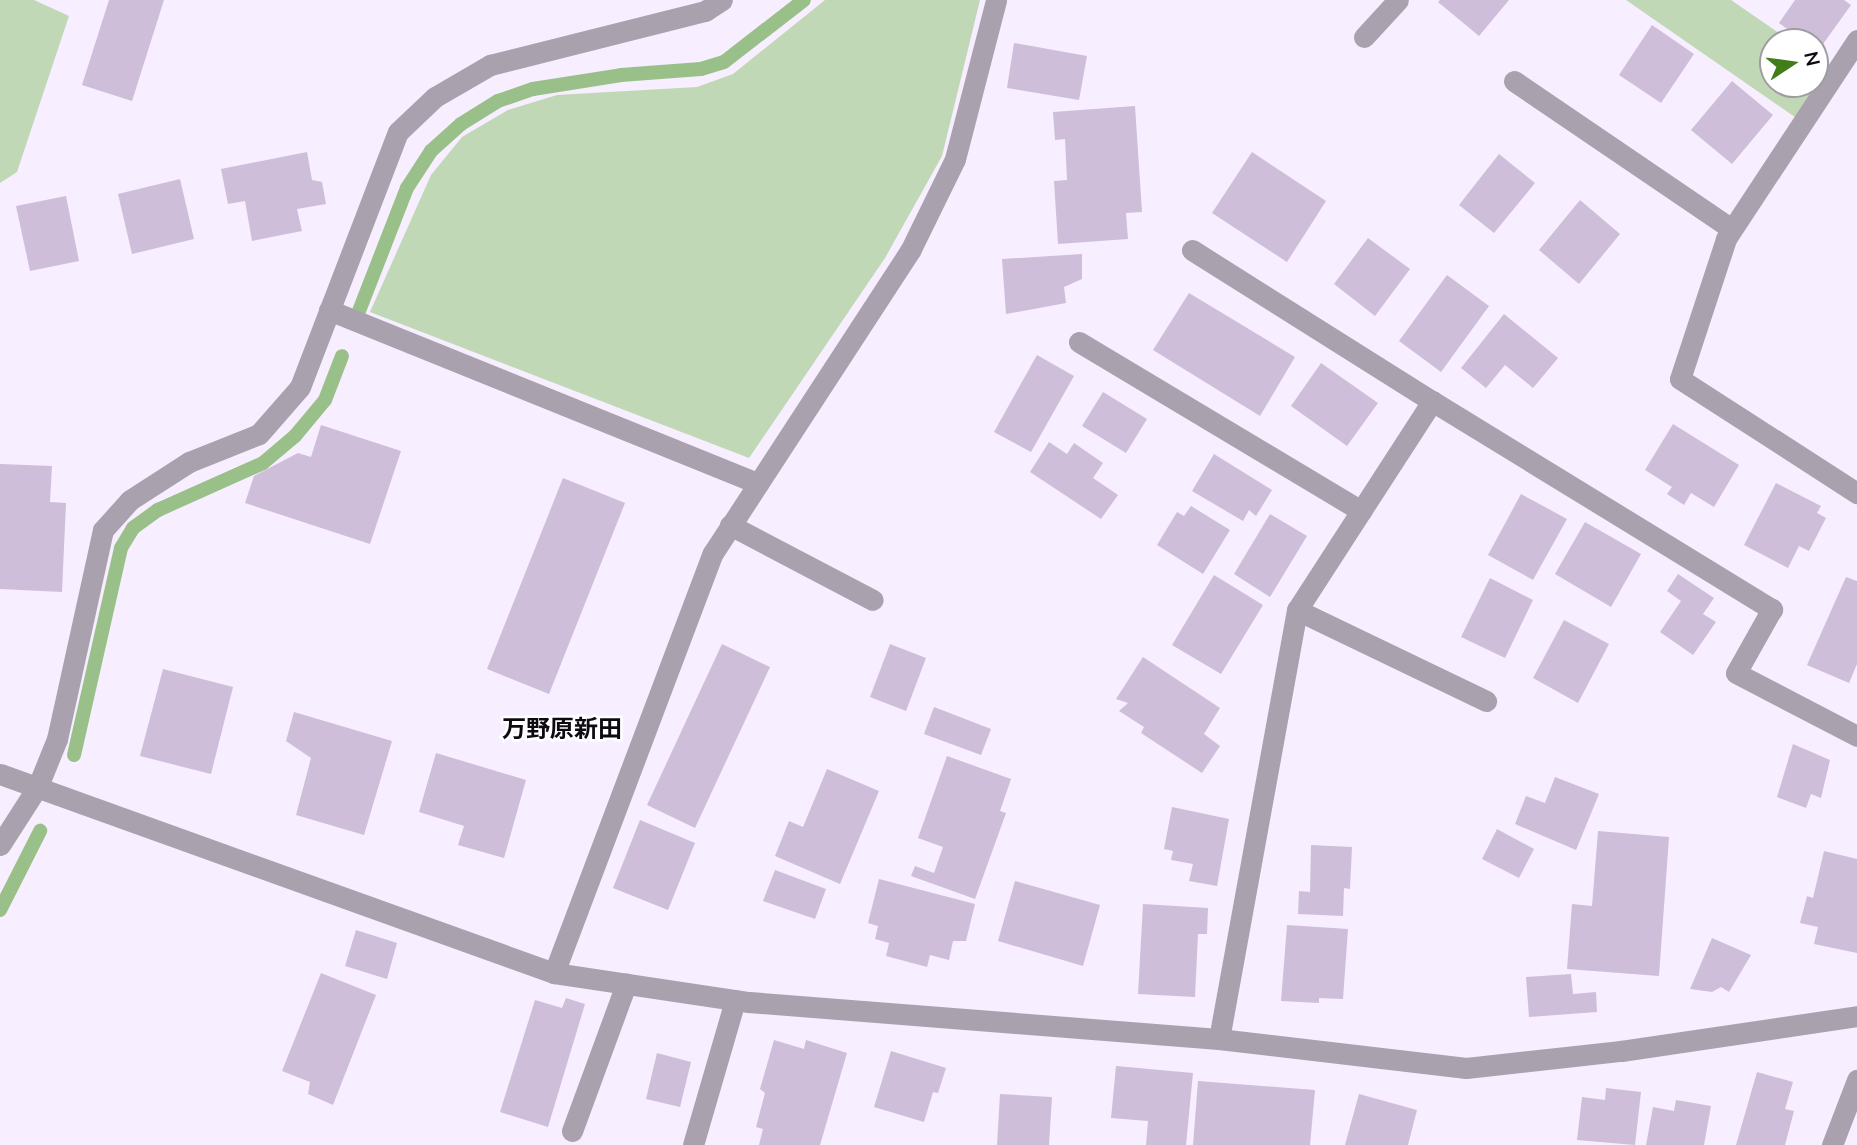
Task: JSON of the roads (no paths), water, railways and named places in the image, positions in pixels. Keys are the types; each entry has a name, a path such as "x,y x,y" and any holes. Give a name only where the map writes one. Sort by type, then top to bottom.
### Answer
{"street":[{"path":"0,845 38,786 57,739 103,530 130,500 189,462 259,434 300,387 398,132 435,97 491,65 705,12 722,0"},
{"path":"554,973 712,553 915,240 955,159 996,0"},
{"path":"1364,37 1398,0"},
{"path":"1857,40 1726,239 1680,379 1857,493"},
{"path":"1514,81 1732,229"},
{"path":"1192,250 1772,609 1736,673 1857,736"},
{"path":"329,310 758,483"},
{"path":"1079,342 1361,511"},
{"path":"1219,1039 1297,610 1432,401"},
{"path":"730,525 873,600"},
{"path":"1297,610 1486,701"},
{"path":"0,774 554,973 735,1000 1219,1039 1466,1068 1621,1051 1857,1016"},
{"path":"572,1131 626,984"},
{"path":"693,1145 735,1000"},
{"path":"1832,1145 1857,1080"}],"waterway":[{"path":"359,311 407,188 431,151 461,124 498,101 533,89 621,75 701,69 724,62 804,0"},
{"path":"74,755 121,548 133,528 158,510 263,463 295,436 325,400 342,356"},
{"path":"0,910 40,831"}],"district":[{"name":"万野原新田","path":"562,729"}]}
